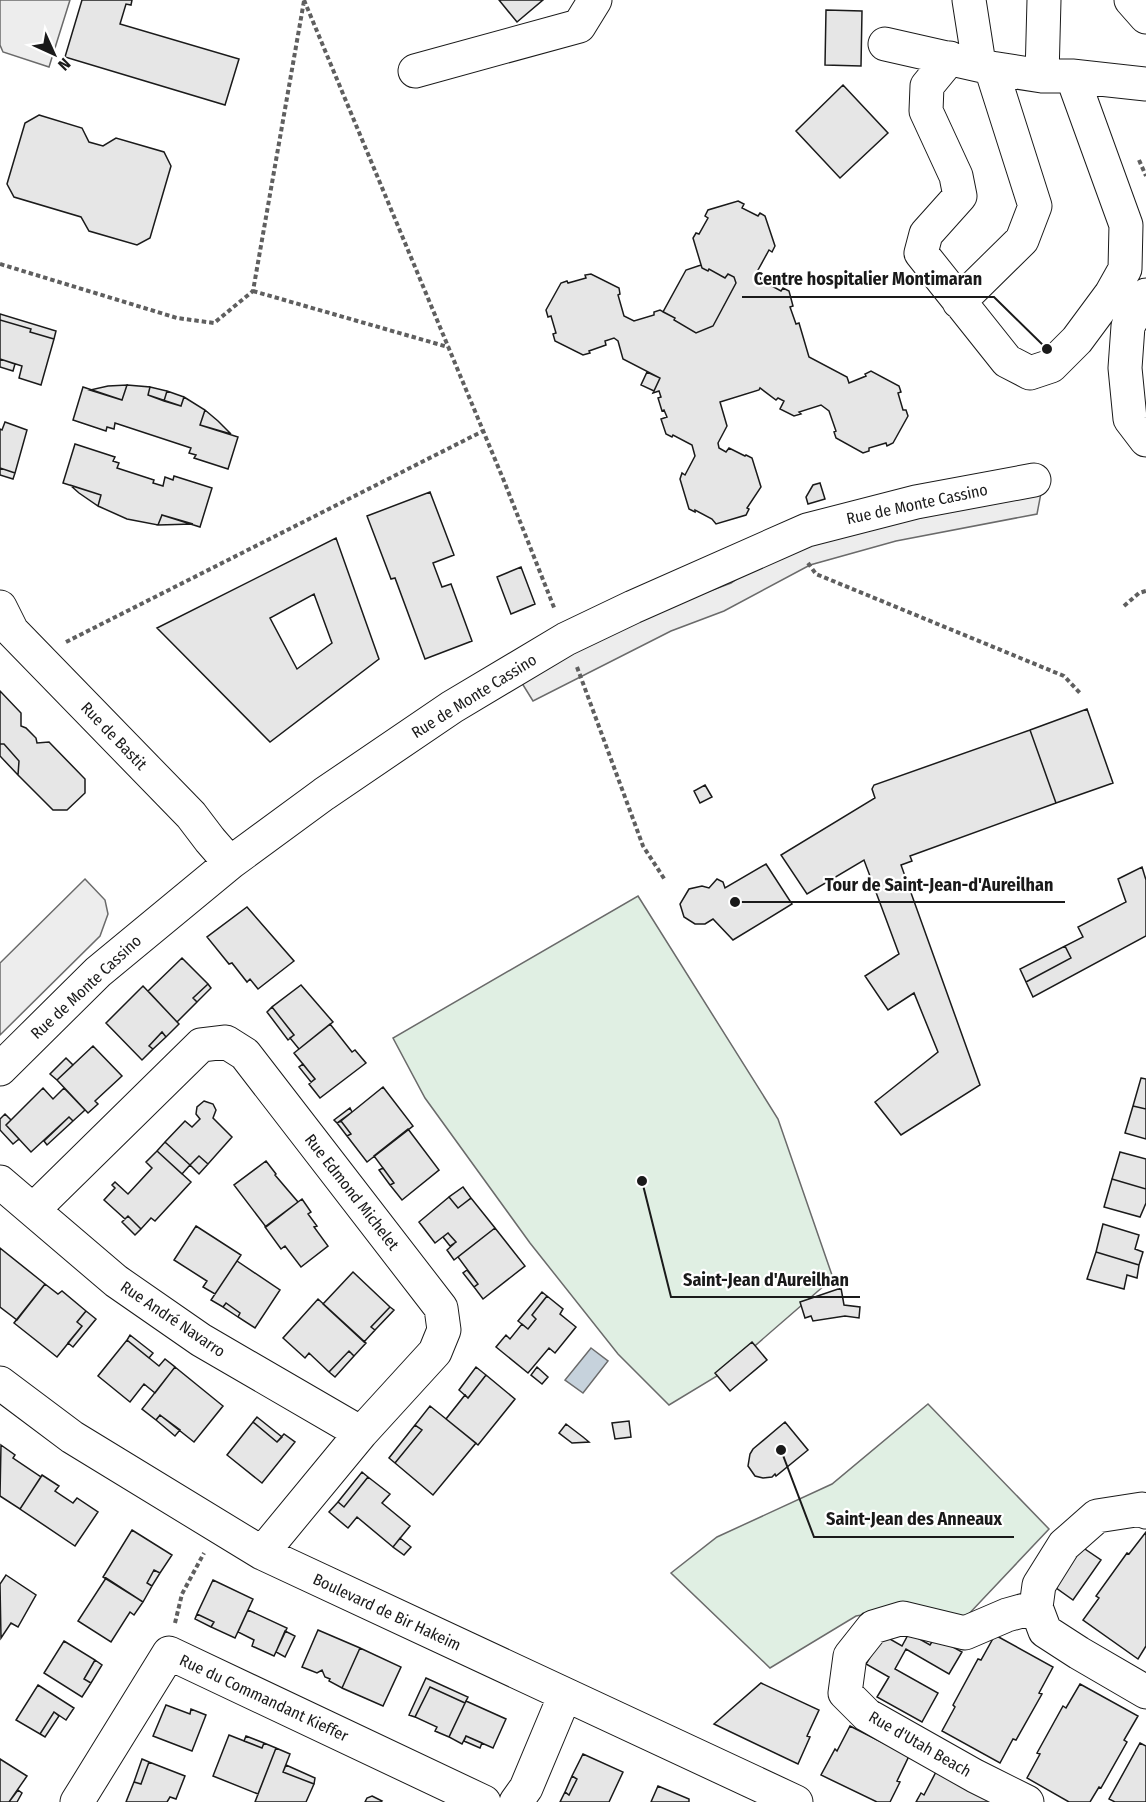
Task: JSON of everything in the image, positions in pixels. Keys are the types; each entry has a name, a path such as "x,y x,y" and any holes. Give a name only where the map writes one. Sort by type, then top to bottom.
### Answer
{"street":[{"path":"414,71 579,26 595,0"},
{"path":"959,302 1022,240 1035,206 973,63 969,0"},
{"path":"973,63 927,87 926,111 956,176 960,196 926,234 921,253 1007,362 1030,373 1052,366 1077,340 1111,294 1125,268 1126,225 1057,76 1044,0"},
{"path":"1131,0 1146,16"},
{"path":"885,44 973,63 1057,76 1146,84"},
{"path":"1146,295 1128,326 1125,368 1130,419 1146,440"},
{"name":"Rue de Monte Cassino","path":"0,1069 98,972 230,863 324,794 452,707 566,639 807,530 916,502 1034,480"},
{"name":"Rue de Bastit","path":"0,607 12,631 191,815 230,863"},
{"name":"Rue Edmond Michelet","path":"33,1210 201,1045 226,1042 245,1054 441,1308 444,1330 435,1353 362,1433 262,1553"},
{"name":"Rue André Navarro","path":"0,1182 116,1281 201,1341 362,1433"},
{"name":"Boulevard de Bir Hakeim","path":"0,1383 72,1437 262,1553 565,1695 757,1793 796,1802"},
{"path":"1146,1512 1142,1509 1096,1516 1064,1545 1039,1585 1036,1607 1046,1631 1078,1653 1146,1692"},
{"name":"Rue d'Utah Beach","path":"1027,1802 975,1776 867,1715 845,1693 850,1656 873,1627 903,1618 965,1633 1007,1615 1036,1607"},
{"name":"Rue du Commandant Kieffer","path":"77,1802 169,1653 484,1802"},
{"path":"516,1802 526,1788 565,1695"}],"path":[{"path":"0,264 177,318 214,323 254,291 304,0"},
{"path":"304,0 483,431 566,639 643,846 665,880"},
{"path":"254,291 448,347"},
{"path":"37,657 483,431"},
{"path":"795,536 804,558 816,574 1064,676 1080,693"},
{"path":"1124,606 1139,593 1146,591"},
{"path":"169,1653 182,1594 219,1528"}],"green space":[{"path":"638,896 778,1119 833,1278 727,1370 669,1405 618,1354 530,1243 425,1098 393,1038"},
{"path":"928,1404 1049,1529 965,1618 910,1607 856,1616 770,1668 671,1573 717,1537 832,1484"}],"shaded area":[{"path":"0,0 70,0 49,67 3,52 0,45"},
{"path":"1041,493 1037,514 896,541 810,565 724,611 671,631 533,701 520,680 672,605 731,583 764,560 807,541"},
{"path":"85,879 105,900 108,914 100,936 0,1035 0,963"},
{"path":"591,1348 608,1361 583,1393 565,1380"}],"building":[{"path":"82,0 132,0 131,5 126,4 120,24 239,59 225,105 65,57"},
{"path":"499,0 543,0 517,22"},
{"path":"826,10 862,11 861,66 825,65"},
{"path":"843,85 888,133 840,178 796,131"},
{"path":"39,115 82,128 89,142 103,146 116,138 164,152 171,166 150,238 137,245 89,231 81,217 14,197 7,184 25,123"},
{"path":"738,201 744,204 742,208 758,216 760,213 765,216 775,246 772,252 769,250 758,270 761,280 781,291 783,288 789,291 793,306 790,307 796,324 799,323 809,357 847,377 849,383 866,376 865,374 871,371 899,386 901,392 898,393 903,410 906,410 908,416 893,443 869,448 869,451 863,453 836,438 829,411 821,405 799,412 801,414 794,416 780,409 784,401 778,398 776,400 760,388 720,402 727,426 718,443 719,448 726,452 729,448 752,458 761,487 747,508 749,509 746,515 716,524 712,519 689,509 680,479 682,473 685,475 695,456 692,445 673,435 672,437 666,434 661,419 667,417 664,410 662,411 658,398 661,397 659,391 653,393 660,378 623,359 618,341 614,338 605,341 606,345 583,355 555,341 553,334 556,333 551,316 548,317 546,310 561,283 586,278 585,275 591,274 619,288 620,294 618,295 624,316 634,321 654,315 654,312 660,310 696,333 713,326 736,283 734,277 728,274 725,278 709,269 708,271 702,268 693,238 696,233 699,234 708,218 705,216 708,210"},
{"path":"701,265 702,268 708,271 709,269 725,278 728,274 734,277 736,283 713,326 696,333 663,312 686,270"},
{"path":"0,314 56,331 54,339 0,320"},
{"path":"0,320 54,339 41,385 19,378 22,366 0,359"},
{"path":"0,359 15,364 13,371 0,367"},
{"path":"647,372 660,378 654,391 641,385"},
{"path":"127,385 150,387 148,395 181,406 184,397 205,410 200,425 238,437 228,469 194,458 196,455 189,453 191,448 115,423 114,429 107,427 106,431 73,420 83,387 122,400"},
{"path":"127,385 122,400 90,390 108,386"},
{"path":"150,387 167,391 164,401 148,395"},
{"path":"167,391 184,397 181,406 164,401"},
{"path":"205,410 218,421 231,434 200,425"},
{"path":"5,422 27,430 15,473 0,468 0,429 2,430"},
{"path":"75,444 115,457 113,461 119,463 117,468 154,480 153,483 163,486 165,477 173,480 174,476 212,488 200,527 162,515 158,525 127,519 98,506 101,495 63,483"},
{"path":"0,468 15,473 13,479 0,475"},
{"path":"820,483 825,499 808,504 806,497 813,485"},
{"path":"70,485 101,495 98,506 79,493"},
{"path":"430,492 454,555 433,563 442,587 451,584 472,641 425,659 395,578 391,579 367,516"},
{"path":"162,515 193,524 158,525"},
{"path":"336,538 379,659 270,742 157,628","holes":["314,594 332,643 297,669 270,618"]},
{"path":"521,567 535,604 511,614 497,577"},
{"path":"0,691 21,713 21,726 36,738 37,743 49,742 85,779 85,793 67,810 53,810 18,775 19,761 4,744 0,744"},
{"path":"1087,709 1113,783 1056,803 1030,730"},
{"path":"1030,730 1056,803 910,856 912,861 901,865 980,1085 901,1135 875,1102 938,1052 914,993 888,1010 865,976 899,954 864,860 807,894 781,855 875,798 872,789 874,785"},
{"path":"0,744 4,744 19,761 18,775 0,756"},
{"path":"705,785 712,797 700,803 694,791"},
{"path":"766,864 792,904 733,940 713,919 705,924 695,924 684,917 680,904 689,889 702,886 709,888 717,879 723,882 725,888"},
{"path":"1142,867 1146,880 1146,936 1033,997 1026,982 1071,958 1065,946 1083,937 1078,927 1126,902 1118,879"},
{"path":"247,907 294,961 258,989 250,979 247,982 232,963 229,964 207,937"},
{"path":"1065,946 1071,958 1026,982 1020,969"},
{"path":"182,958 208,984 193,998 197,1002 177,1022 148,991"},
{"path":"208,984 211,988 197,1002 193,998"},
{"path":"301,985 333,1022 299,1049 290,1038 294,1035 272,1007"},
{"path":"143,986 179,1024 166,1037 162,1032 149,1046 153,1049 142,1060 106,1023"},
{"path":"272,1007 294,1035 288,1040 267,1012"},
{"path":"330,1024 352,1052 355,1050 366,1063 320,1098 309,1084 315,1079 294,1053"},
{"path":"162,1032 166,1037 153,1049 149,1046"},
{"path":"93,1046 122,1076 95,1101 98,1104 88,1113 57,1080"},
{"path":"66,1058 73,1065 57,1080 50,1074"},
{"path":"303,1064 315,1079 311,1082 299,1067"},
{"path":"1141,1078 1146,1079 1146,1109 1133,1106"},
{"path":"383,1087 413,1126 367,1162 347,1136 351,1134 341,1121"},
{"path":"43,1088 53,1099 64,1088 85,1110 73,1121 69,1117 31,1152 6,1125"},
{"path":"204,1101 213,1104 216,1110 213,1118 232,1137 208,1164 199,1156 190,1165 165,1142 185,1121 192,1127 200,1119 196,1114 197,1107"},
{"path":"1133,1106 1146,1109 1146,1139 1125,1133"},
{"path":"350,1108 352,1112 337,1123 334,1120"},
{"path":"5,1114 11,1120 6,1125 19,1139 13,1144 0,1130 0,1119"},
{"path":"69,1117 73,1121 47,1145 44,1141"},
{"path":"341,1121 351,1134 347,1136 337,1123"},
{"path":"408,1129 439,1170 402,1200 390,1185 394,1183 374,1156"},
{"path":"165,1142 190,1165 182,1174 157,1151"},
{"path":"157,1151 191,1182 155,1221 151,1218 141,1229 128,1216 125,1219 104,1200 115,1188 112,1185 115,1182 128,1194 152,1168 146,1162"},
{"path":"1120,1152 1146,1159 1146,1189 1112,1179"},
{"path":"199,1156 208,1164 199,1174 190,1165"},
{"path":"266,1161 298,1202 266,1227 234,1185"},
{"path":"383,1168 394,1183 390,1185 379,1170"},
{"path":"1112,1179 1146,1189 1146,1203 1140,1217 1104,1207"},
{"path":"463,1187 471,1198 458,1208 449,1197"},
{"path":"449,1197 458,1208 471,1198 495,1228 454,1260 447,1250 456,1242 448,1233 435,1243 419,1222"},
{"path":"302,1199 311,1212 308,1214 317,1226 314,1227 328,1246 301,1267 285,1246 281,1249 265,1227"},
{"path":"128,1216 141,1229 135,1235 122,1222"},
{"path":"1103,1224 1139,1235 1135,1249 1143,1252 1139,1265 1096,1252"},
{"path":"196,1226 241,1255 215,1294 203,1287 207,1281 174,1260"},
{"path":"495,1228 525,1266 483,1299 474,1287 478,1284 458,1257"},
{"path":"448,1233 456,1242 450,1246 443,1237"},
{"path":"0,1248 45,1284 17,1320 0,1307"},
{"path":"1096,1252 1139,1265 1137,1278 1127,1275 1124,1289 1087,1279"},
{"path":"237,1261 280,1290 255,1328 238,1317 240,1313 226,1303 223,1307 211,1300"},
{"path":"467,1270 478,1284 474,1287 463,1273"},
{"path":"353,1272 390,1307 371,1327 375,1330 364,1342 323,1304"},
{"path":"45,1284 58,1294 62,1291 86,1311 77,1322 82,1326 57,1357 14,1323"},
{"path":"841,1288 844,1305 860,1307 859,1318 845,1316 813,1321 811,1316 805,1318 800,1302"},
{"path":"542,1292 547,1296 532,1315 536,1319 528,1329 518,1321"},
{"path":"547,1296 563,1309 560,1314 576,1327 555,1353 549,1348 528,1373 496,1347 506,1335 510,1339 522,1324 528,1329 536,1319 532,1315"},
{"path":"318,1299 366,1343 354,1356 349,1351 329,1372 309,1353 305,1358 283,1338"},
{"path":"226,1303 240,1313 238,1317 223,1307"},
{"path":"390,1307 394,1310 375,1330 371,1327"},
{"path":"86,1311 96,1319 73,1347 68,1343 82,1326 77,1322"},
{"path":"130,1335 153,1353 149,1358 127,1340"},
{"path":"127,1340 159,1366 165,1359 175,1367 155,1393 144,1384 130,1402 98,1376"},
{"path":"752,1342 767,1360 730,1391 715,1373"},
{"path":"349,1351 354,1356 335,1377 329,1372"},
{"path":"175,1367 223,1406 194,1442 160,1415 156,1420 142,1409"},
{"path":"476,1367 486,1375 468,1398 459,1390"},
{"path":"537,1367 548,1377 542,1384 531,1375"},
{"path":"486,1375 515,1399 478,1445 446,1419 465,1395 468,1398"},
{"path":"430,1406 476,1443 433,1495 395,1463 422,1430 415,1425"},
{"path":"160,1415 180,1430 175,1436 156,1420"},
{"path":"257,1417 282,1437 277,1442 253,1422"},
{"path":"629,1421 631,1437 615,1439 612,1423"},
{"path":"253,1422 277,1442 284,1434 295,1442 262,1483 227,1455"},
{"path":"785,1422 808,1450 776,1476 775,1474 772,1477 763,1478 755,1476 748,1466 750,1454"},
{"path":"566,1424 589,1442 572,1443 559,1433"},
{"path":"415,1425 422,1430 395,1463 389,1458"},
{"path":"1,1445 15,1455 13,1458 41,1477 20,1509 0,1496"},
{"path":"362,1472 368,1477 344,1507 338,1502"},
{"path":"42,1475 59,1486 55,1491 73,1503 77,1498 98,1512 75,1546 20,1509"},
{"path":"368,1477 390,1494 382,1503 410,1526 393,1547 357,1517 348,1528 329,1512 338,1502 344,1507"},
{"path":"132,1530 172,1555 160,1573 154,1570 147,1583 152,1586 143,1602 103,1577"},
{"path":"1146,1532 1146,1646 1138,1659 1083,1620 1099,1598 1096,1596 1127,1553 1129,1554"},
{"path":"400,1538 411,1547 404,1555 393,1547"},
{"path":"1079,1545 1101,1560 1073,1600 1052,1585"},
{"path":"154,1570 160,1573 152,1586 147,1583"},
{"path":"6,1575 36,1595 18,1627 11,1623 1,1638 0,1584"},
{"path":"106,1578 143,1602 134,1615 130,1612 111,1642 78,1621"},
{"path":"213,1580 253,1599 235,1638 211,1627 214,1622 197,1614"},
{"path":"248,1610 287,1628 274,1656 252,1646 254,1640 238,1632"},
{"path":"197,1614 214,1622 211,1627 195,1619"},
{"path":"318,1630 360,1648 342,1688 329,1681 330,1679 325,1677 322,1670 317,1673 302,1667"},
{"path":"285,1631 295,1636 285,1657 276,1652"},
{"path":"909,1633 930,1645 935,1637 962,1652 949,1674 906,1649 895,1669 938,1693 922,1722 877,1697 889,1677 866,1664 883,1635 902,1646"},
{"path":"995,1635 1053,1667 1039,1693 1042,1694 1000,1763 942,1731 978,1659 981,1660"},
{"path":"64,1641 95,1660 84,1679 91,1683 82,1697 44,1673"},
{"path":"360,1648 401,1667 383,1706 342,1688"},
{"path":"95,1660 102,1665 91,1683 84,1679"},
{"path":"426,1678 468,1697 465,1703 430,1687 415,1717 409,1715"},
{"path":"761,1683 819,1710 798,1764 714,1724"},
{"path":"1080,1684 1138,1716 1124,1740 1127,1742 1101,1788 1099,1787 1090,1802 1069,1802 1027,1778 1040,1754 1037,1753 1063,1706 1066,1708"},
{"path":"38,1685 74,1708 66,1720 54,1712 40,1734 16,1720"},
{"path":"430,1687 465,1703 449,1737 435,1731 437,1727 415,1717"},
{"path":"466,1701 506,1719 493,1748 466,1736 462,1744 449,1737"},
{"path":"166,1705 190,1714 191,1709 206,1715 192,1751 153,1736"},
{"path":"54,1712 59,1716 45,1737 40,1734"},
{"path":"850,1726 909,1756 890,1802 877,1802 821,1775"},
{"path":"229,1735 262,1748 264,1743 276,1748 258,1794 213,1776"},
{"path":"246,1736 264,1743 262,1748 244,1741"},
{"path":"466,1736 482,1743 480,1748 464,1741"},
{"path":"1140,1743 1146,1746 1146,1802 1115,1802 1109,1799"},
{"path":"276,1748 290,1754 283,1772 314,1784 306,1802 255,1802"},
{"path":"583,1754 623,1772 609,1802 560,1802 565,1792 569,1795 577,1779 572,1776"},
{"path":"0,1759 27,1776 9,1802 0,1802"},
{"path":"142,1759 149,1762 141,1784 134,1782"},
{"path":"149,1762 185,1776 176,1799 170,1797 167,1802 126,1802 134,1782 141,1784"},
{"path":"286,1765 315,1778 314,1784 283,1772"},
{"path":"937,1770 996,1802 916,1802 921,1793 924,1795"},
{"path":"572,1776 577,1779 569,1795 565,1792"},
{"path":"658,1786 689,1799 689,1802 651,1802"},
{"path":"18,1790 22,1793 17,1802 9,1802"},
{"path":"372,1796 382,1801 365,1802"}],"place":[{"name":"Centre hospitalier Montimaran","path":"1047,349"},
{"name":"Tour de Saint-Jean-d'Aureilhan","path":"735,902"},
{"name":"Saint-Jean d'Aureilhan","path":"642,1181"},
{"name":"Saint-Jean des Anneaux","path":"781,1450"}]}
